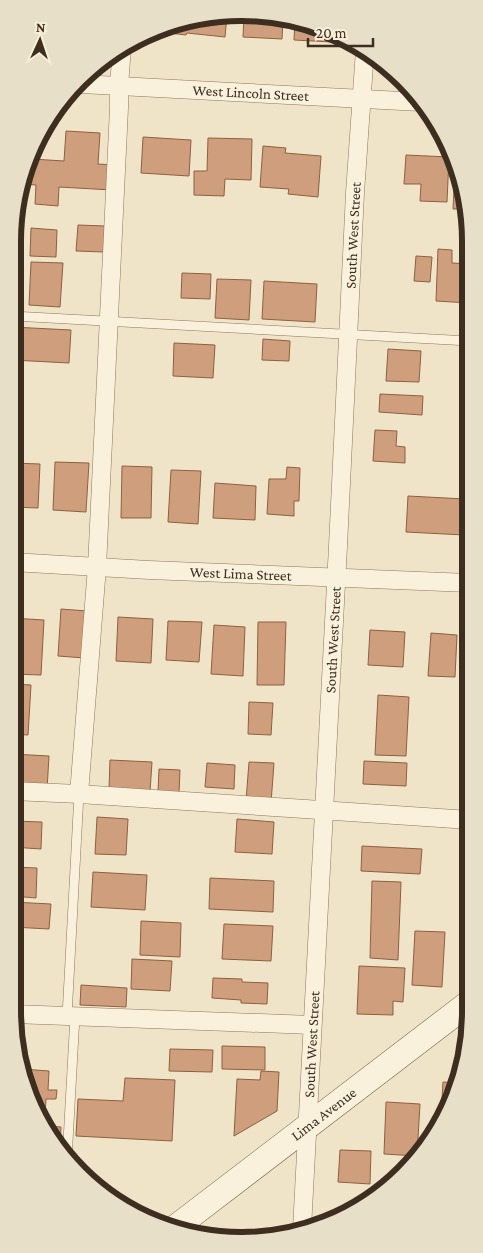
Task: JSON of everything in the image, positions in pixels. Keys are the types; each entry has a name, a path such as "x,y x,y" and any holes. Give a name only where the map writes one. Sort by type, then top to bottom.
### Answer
{"main road":[{"name":"Lima Avenue","path":"181,1223 462,1008"}],"street":[{"path":"80,794 97,567 121,57"},
{"name":"South West Street","path":"302,1223 364,58"},
{"name":"West Lincoln Street","path":"88,84 412,102"},
{"name":"West Lima Street","path":"21,563 462,583"},
{"path":"21,791 462,819"},
{"path":"21,1014 312,1024"}],"lane":[{"path":"21,316 462,341"},
{"path":"67,1146 80,794"}],"building":[{"path":"244,21 283,25 282,39 243,37"},
{"path":"226,22 225,37 187,33 186,35 170,33 199,25"},
{"path":"295,28 332,41 332,42 294,40"},
{"path":"66,131 100,133 98,164 114,165 112,190 59,187 58,206 35,204 36,185 29,184 37,159 64,161"},
{"path":"143,137 191,140 189,176 141,173"},
{"path":"208,138 252,139 251,180 225,179 224,196 194,195 194,171 207,171"},
{"path":"263,146 286,148 285,153 321,156 318,197 288,194 289,189 260,187"},
{"path":"406,155 445,157 449,167 447,202 420,201 421,184 404,184"},
{"path":"454,185 459,209 453,209"},
{"path":"78,225 105,226 104,252 76,251"},
{"path":"31,228 57,230 56,257 30,256"},
{"path":"438,249 452,250 452,263 462,264 462,303 436,301"},
{"path":"416,256 432,257 430,282 414,281"},
{"path":"31,262 63,263 60,307 29,305"},
{"path":"182,273 211,274 210,299 181,298"},
{"path":"217,279 251,280 249,320 215,318"},
{"path":"264,281 317,284 315,322 262,319"},
{"path":"21,327 71,330 69,363 21,360"},
{"path":"263,339 290,341 289,361 262,360"},
{"path":"174,343 215,345 213,378 173,376"},
{"path":"388,349 421,351 419,382 386,381"},
{"path":"380,394 423,396 422,415 379,412"},
{"path":"375,430 397,431 396,446 405,447 405,463 373,461"},
{"path":"55,462 89,463 86,512 53,510"},
{"path":"21,463 40,464 38,508 21,507"},
{"path":"122,466 152,467 151,518 121,518"},
{"path":"287,467 300,468 299,501 294,501 294,516 267,514 269,479 286,479"},
{"path":"171,470 201,471 198,524 168,522"},
{"path":"215,483 256,486 255,520 213,518"},
{"path":"408,496 462,499 462,535 406,532"},
{"path":"61,609 87,611 85,658 58,656"},
{"path":"118,617 153,619 151,663 116,661"},
{"path":"21,619 44,620 41,675 21,674"},
{"path":"168,621 202,622 199,662 166,660"},
{"path":"258,622 286,622 284,685 257,685"},
{"path":"214,625 245,627 243,676 211,674"},
{"path":"370,630 405,632 403,667 368,665"},
{"path":"431,633 457,635 455,677 428,676"},
{"path":"21,684 31,685 28,735 21,735"},
{"path":"378,695 409,697 406,756 375,755"},
{"path":"249,702 273,703 271,735 248,734"},
{"path":"21,754 49,756 47,790 21,789"},
{"path":"110,760 152,762 150,792 109,790"},
{"path":"364,761 407,763 406,786 363,784"},
{"path":"249,762 274,763 271,803 246,801"},
{"path":"207,763 235,765 234,789 205,787"},
{"path":"159,769 180,770 179,793 158,792"},
{"path":"97,817 128,819 126,855 95,854"},
{"path":"237,819 274,822 272,854 235,852"},
{"path":"21,821 42,822 41,849 21,848"},
{"path":"362,846 422,849 420,874 361,871"},
{"path":"21,867 37,868 36,898 21,897"},
{"path":"93,872 147,875 145,910 91,907"},
{"path":"210,878 274,881 273,912 209,909"},
{"path":"372,881 401,882 398,960 370,958"},
{"path":"21,902 51,904 49,929 21,927"},
{"path":"141,921 181,923 180,957 140,955"},
{"path":"224,924 273,926 271,961 222,959"},
{"path":"415,931 445,932 442,987 412,985"},
{"path":"132,959 172,961 170,991 131,989"},
{"path":"359,966 405,968 403,1002 393,1001 393,1015 357,1014"},
{"path":"213,978 242,979 242,982 268,983 267,1004 241,1003 241,1000 212,998"},
{"path":"81,985 127,988 126,1007 80,1005"},
{"path":"222,1046 265,1047 265,1070 222,1069"},
{"path":"170,1049 213,1050 212,1072 169,1071"},
{"path":"29,1070 49,1071 48,1090 57,1090 56,1099 46,1099 45,1111"},
{"path":"261,1071 279,1072 277,1111 234,1136 237,1079 260,1080"},
{"path":"125,1078 175,1080 172,1141 76,1136 78,1099 123,1101"},
{"path":"443,1082 450,1082 445,1096 442,1103"},
{"path":"386,1102 420,1104 418,1144 408,1155 384,1154"},
{"path":"54,1126 61,1127 60,1137"},
{"path":"340,1150 371,1151 370,1184 338,1182"}]}
